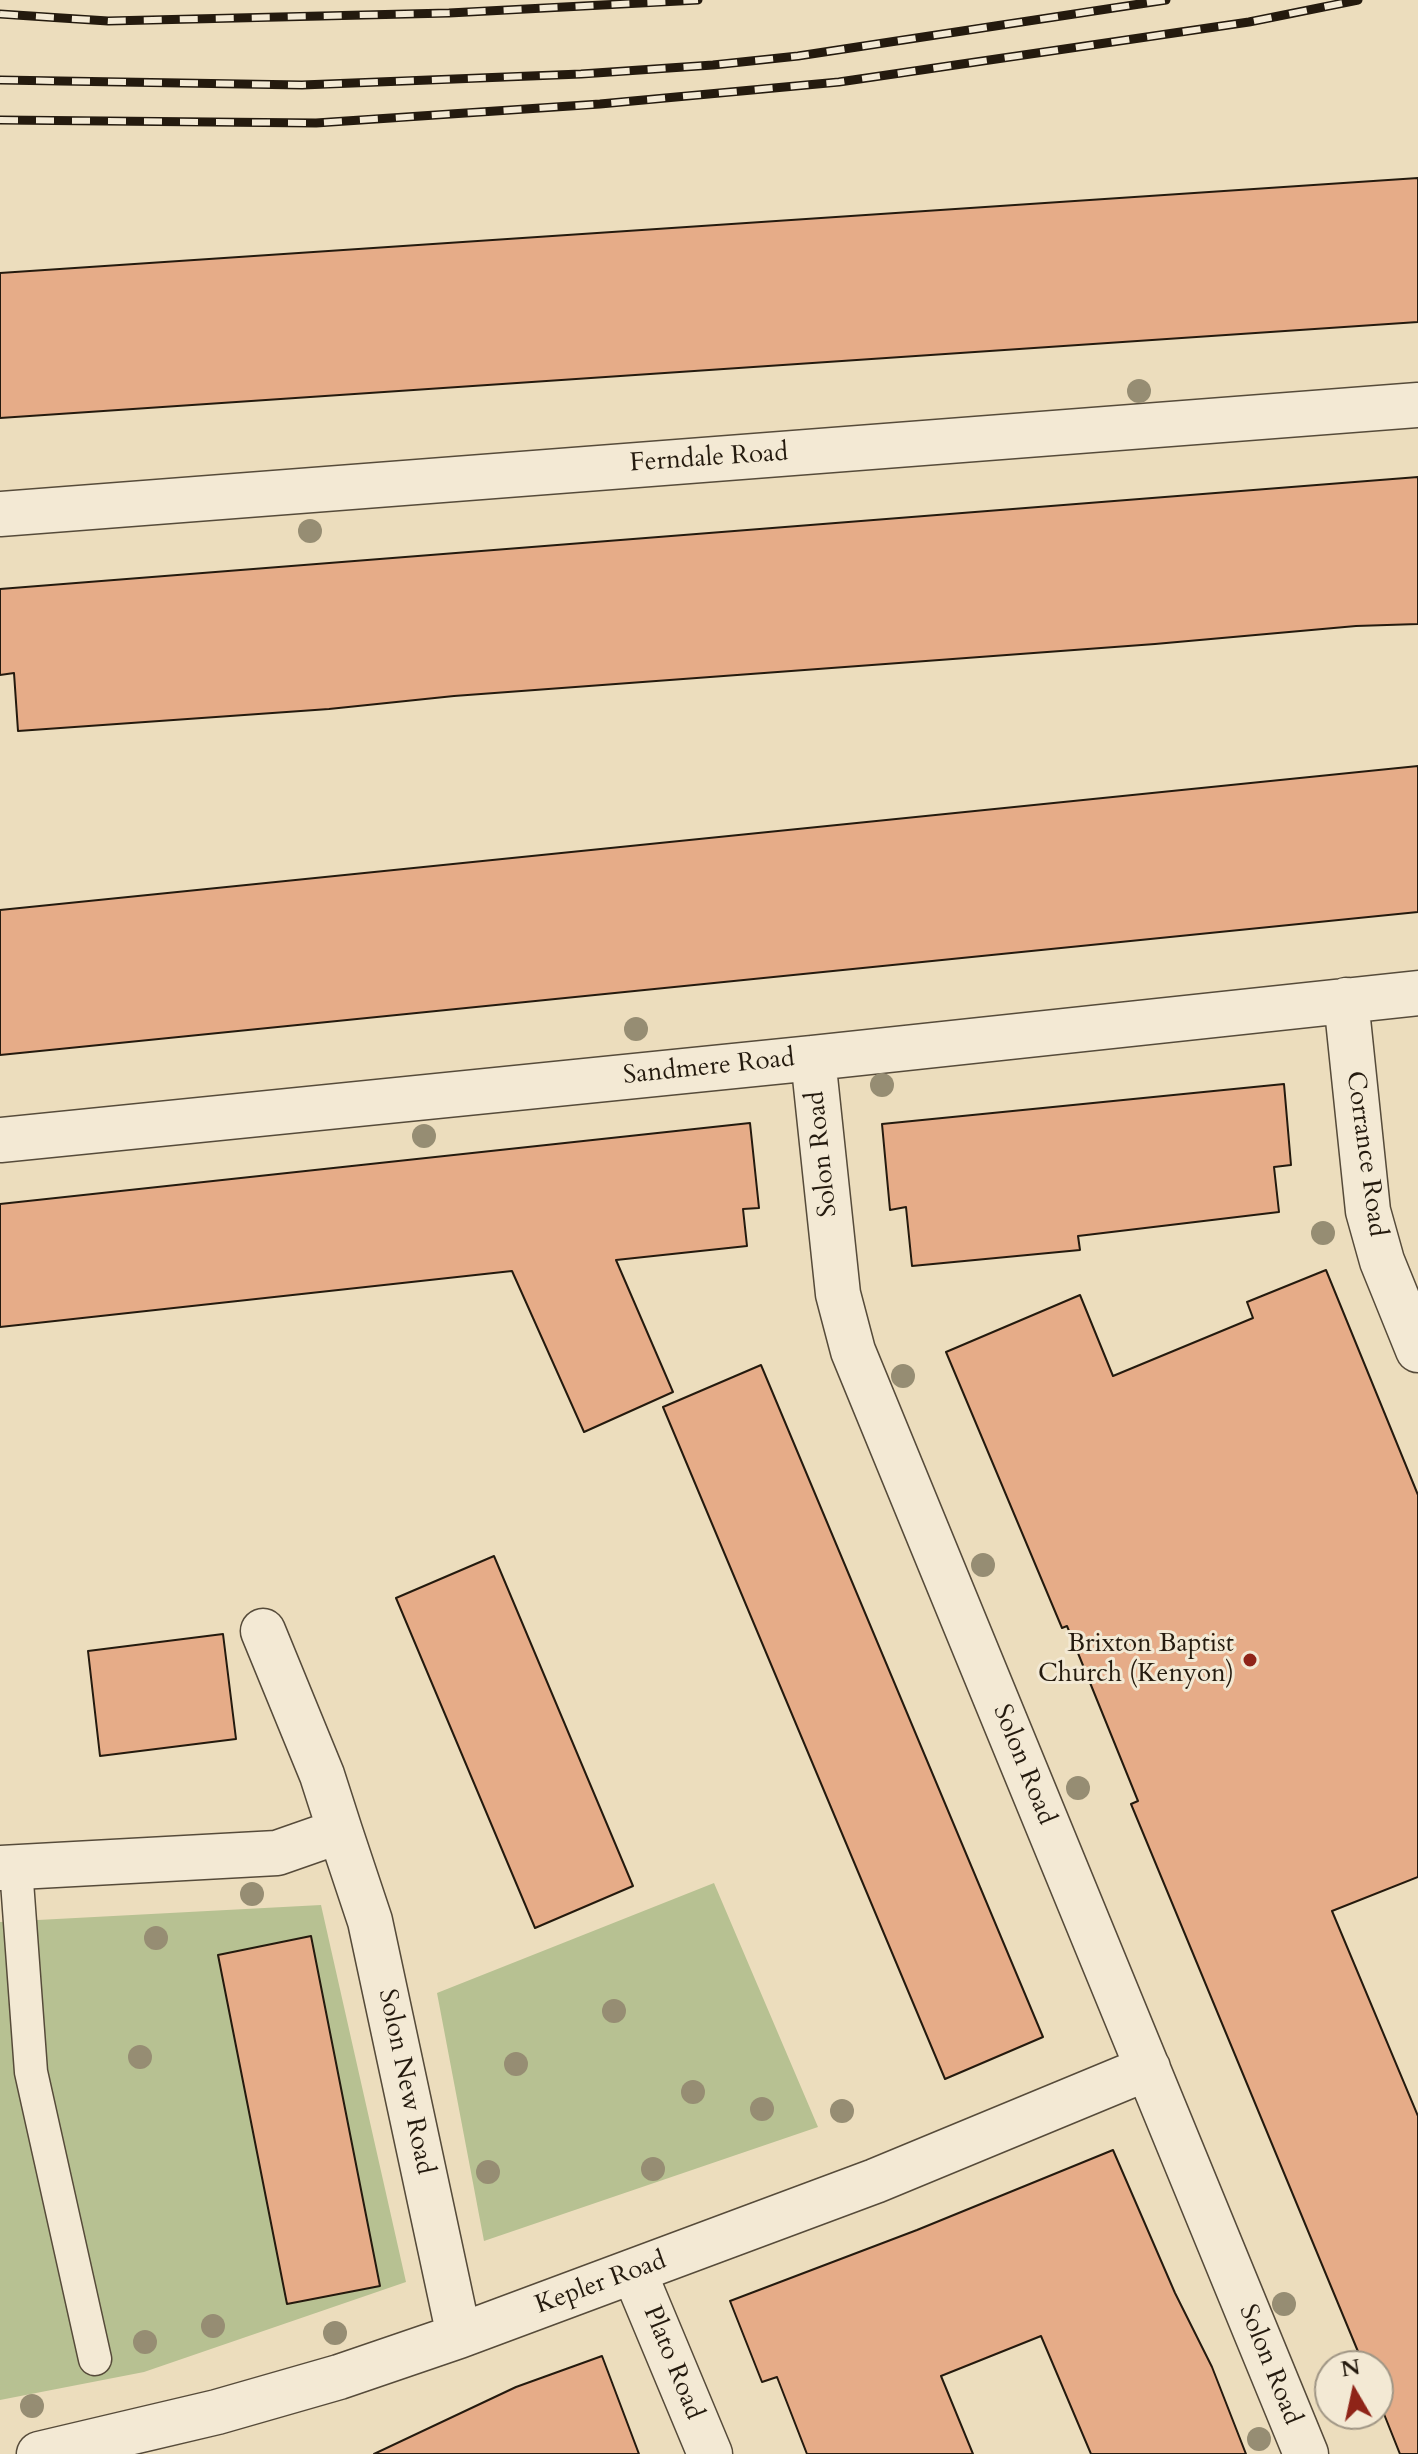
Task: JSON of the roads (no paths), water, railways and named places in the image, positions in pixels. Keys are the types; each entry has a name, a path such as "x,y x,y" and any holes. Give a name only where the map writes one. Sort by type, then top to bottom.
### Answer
{"street":[{"name":"Ferndale Road","path":"0,514 1418,405"},
{"name":"Sandmere Road","path":"0,1140 1418,993"},
{"name":"Corrance Road","path":"1346,1000 1368,1211 1382,1261 1418,1350"},
{"name":"Solon Road","path":"813,1058 838,1294 853,1351 1306,2454"},
{"name":"Solon New Road","path":"263,1631 322,1775 370,1921 459,2336"},
{"path":"8,1868 277,1853 340,1831"},
{"name":"Kepler Road","path":"53,2453 307,2386 459,2336 875,2181 1148,2068"},
{"name":"Plato Road","path":"634,2272 710,2454"}],"lane":[{"path":"8,1868 31,2072 95,2359"}],"railway":[{"path":"0,14 108,21 449,13 698,0"},
{"path":"0,80 302,85 581,74 713,65 798,56 1166,0"},
{"path":"0,120 316,123 600,104 839,82 1249,22 1358,0"}],"place":[{"name":"Brixton Baptist Church (Kenyon)","path":"1250,1660"}]}
